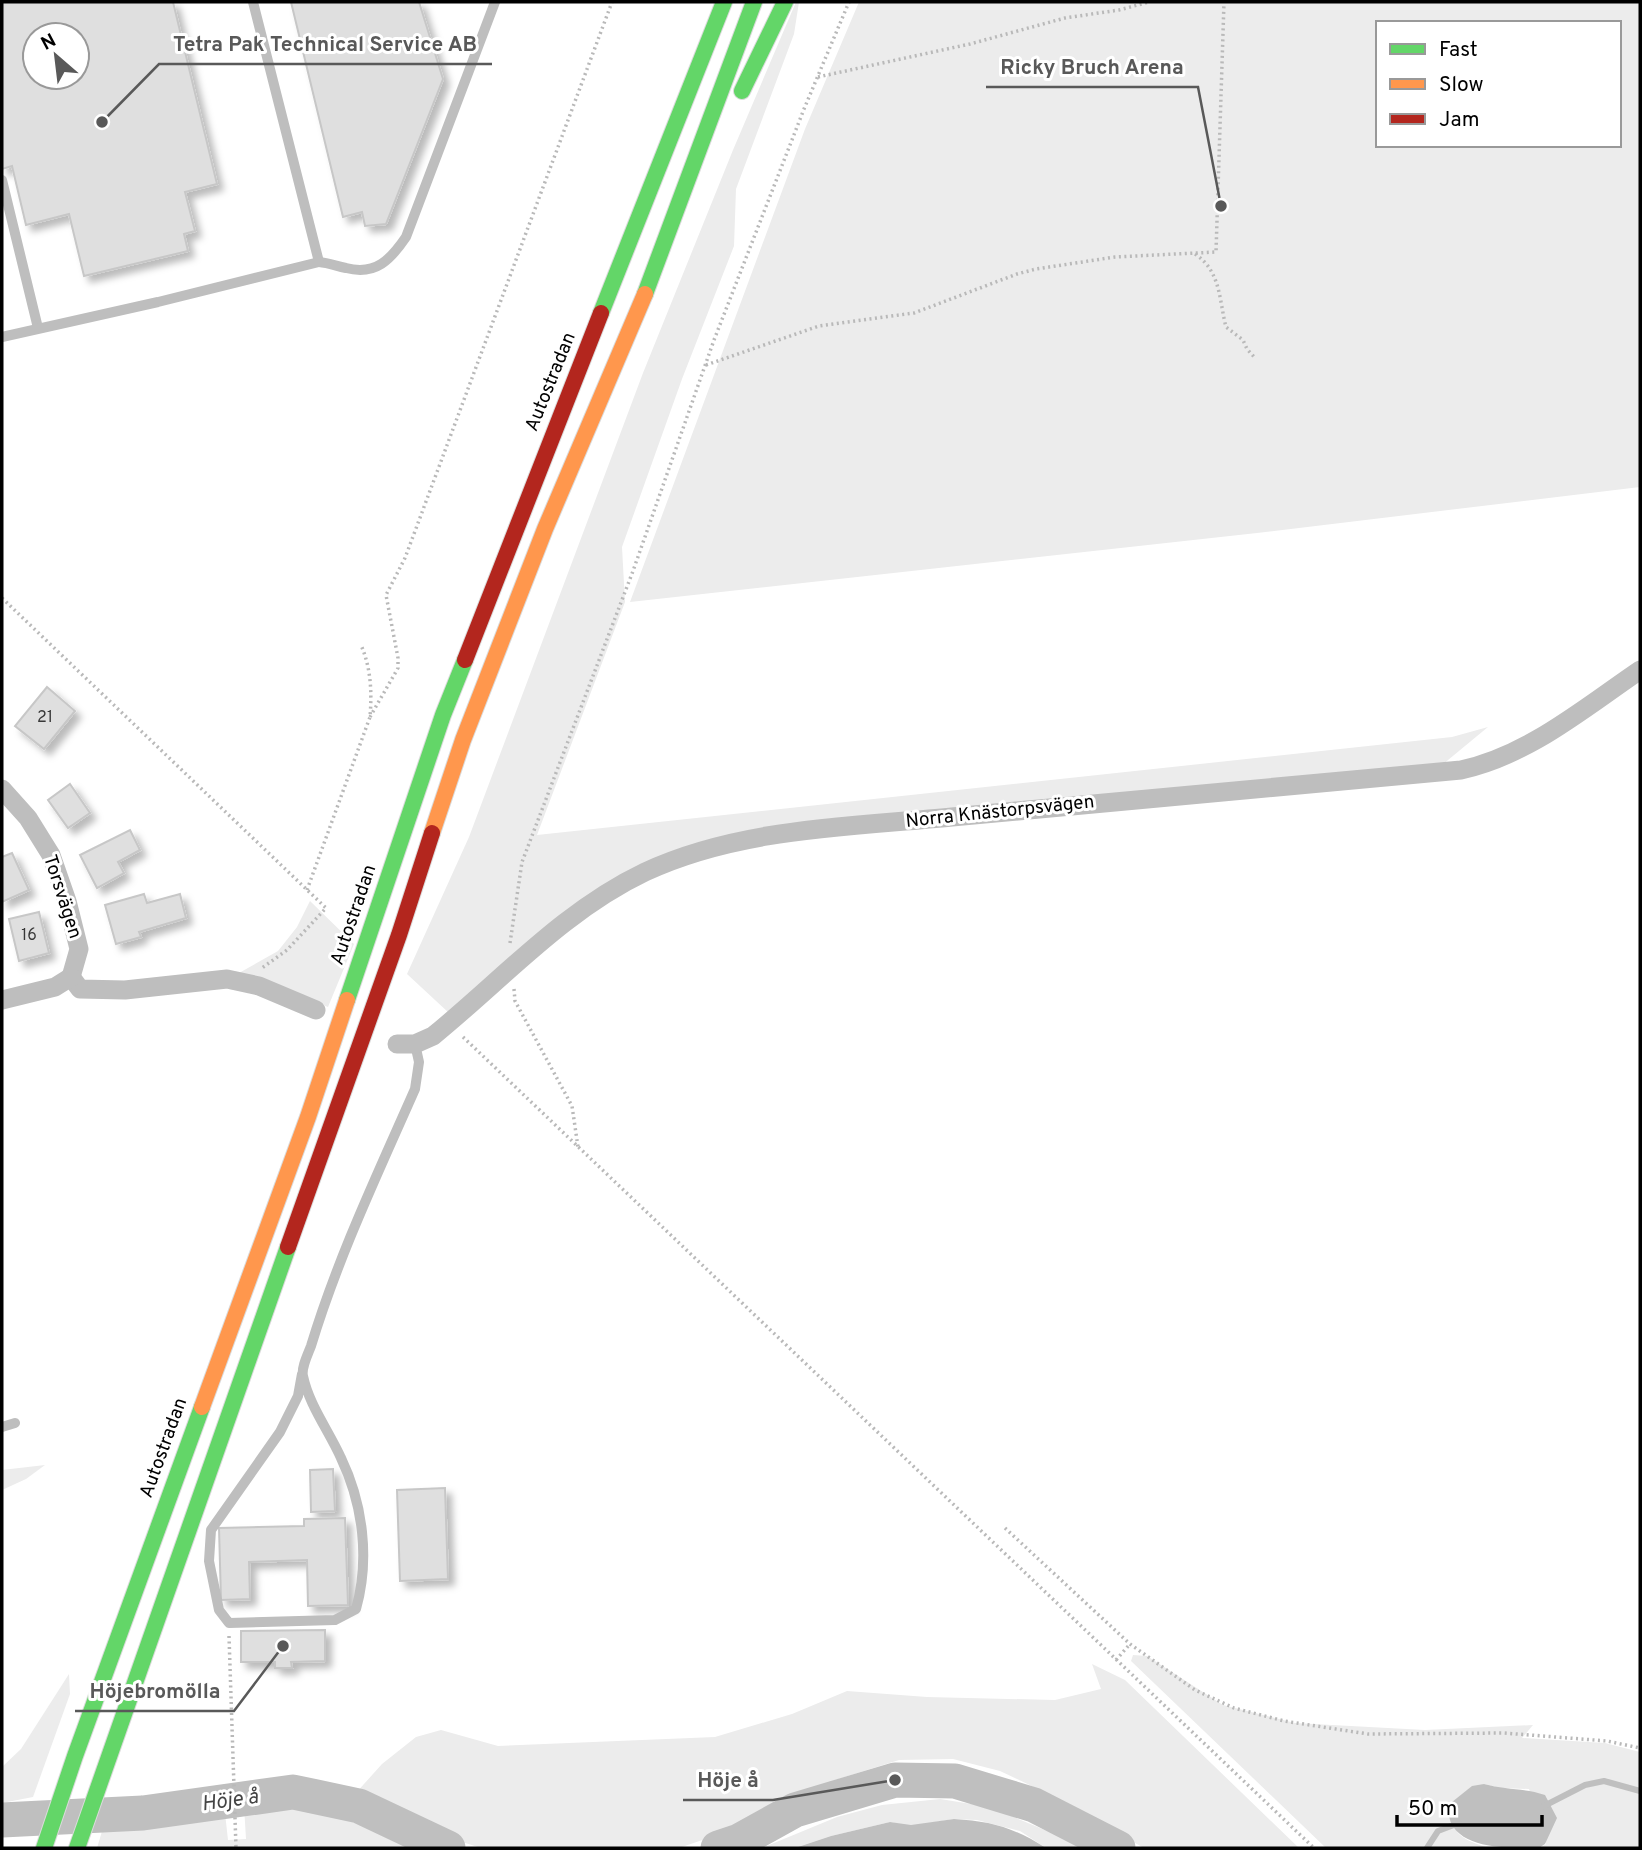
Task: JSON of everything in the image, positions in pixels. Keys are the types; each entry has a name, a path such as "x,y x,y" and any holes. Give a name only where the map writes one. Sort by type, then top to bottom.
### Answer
{"highway":[{"name":"Autostradan","path":"44,1848 308,1116 443,715 715,26 722,2"},
{"path":"639,310 754,2"},
{"path":"738,100 785,2"},
{"path":"77,1848 399,935 463,740 545,529 639,310 720,137"}],"street":[{"name":"Norra Knästorpsvägen","path":"406,1044 433,1036 572,917 606,892 679,858 776,835 1461,770 1515,752 1640,670"},
{"name":"Torsvägen","path":"2,789 28,818 51,855 67,901 79,949 71,977"},
{"path":"2,1000 55,987 71,977 80,989 125,990 227,979 259,986 316,1010"}],"lane":[{"path":"253,2 319,262"},
{"path":"2,337 319,262 349,269 372,268 391,259 406,237 495,2"},
{"path":"2,180 38,328"},
{"path":"302,1374 358,1502 363,1552 362,1588 356,1609 335,1620 229,1623 219,1610 209,1561 211,1530 280,1432 298,1396 302,1374 319,1317 415,1089 419,1062 406,1044"},
{"path":"2,1427 15,1423"}],"path":[{"path":"307,890 370,717 398,668 386,595 405,558 612,2"},
{"path":"578,1147 572,1106 515,1002 510,945 522,862 633,571 706,365 849,2"},
{"path":"818,77 970,44 1065,18 1119,10 1149,2"},
{"path":"706,365 819,326 914,313 1036,269 1115,257 1216,252 1224,2"},
{"path":"1194,254 1209,265 1217,279 1226,327 1243,340 1256,359"},
{"path":"2,598 326,908 287,950 255,973 227,979"},
{"path":"361,645 368,661 372,698 370,717"},
{"path":"448,1024 1314,1848"},
{"path":"1005,1528 1130,1644 1195,1690 1234,1708 1284,1721 1368,1734 1504,1733 1607,1741 1640,1748"},
{"path":"229,1623 236,1848"},
{"path":"1116,1660 1130,1644"}],"shaded area":[{"path":"796,2 799,2 794,34 736,189 734,246 682,379 622,547 625,602 537,835 1452,737 1488,727 1442,765 833,820 637,869 449,1013 407,974 469,837 643,373"},
{"path":"859,2 1640,2 1640,487 1257,533 630,602 805,129"},
{"path":"310,901 354,944 328,1007 239,973 278,951 297,927"},
{"path":"45,1465 26,1479 2,1490 2,1470"},
{"path":"1133,1655 1147,1656 1223,1705 1295,1723 1425,1730 1533,1725 1522,1738 1605,1743 1640,1752 1640,1848 1539,1848 1546,1844 1529,1789 1500,1788 1484,1784 1447,1807 1452,1824 1460,1835 1488,1848 1326,1848 1131,1661"},
{"path":"1092,1664 1125,1680 1299,1848 1144,1848 1040,1790 1000,1771 953,1759 899,1760 835,1780 714,1836 679,1848 481,1848 456,1840 355,1794 382,1764 416,1737 441,1730 498,1746 715,1737 792,1714 847,1691 927,1697 1055,1700 1101,1689"},
{"path":"69,1674 70,1694 33,1797 2,1803 2,1767 21,1749"},
{"path":"1484,1784 1545,1795 1557,1818 1545,1844 1539,1848 1490,1846 1477,1843 1457,1832 1451,1823 1447,1806 1472,1786"},
{"path":"940,1799 990,1807 1064,1838 1081,1848 1046,1848 1020,1831 977,1820 954,1819 911,1826 890,1822 795,1848 762,1848 837,1817 882,1805"},
{"path":"292,1804 340,1809 429,1848 97,1848 103,1828 225,1813 228,1840 246,1839 244,1806"},
{"path":"954,1819 1002,1827 1024,1835 1046,1848 795,1848 890,1822 911,1825"}],"building":[{"path":"2,2 173,2 217,184 185,192 195,231 184,234 188,251 84,276 69,214 26,225 12,166 2,169"},
{"path":"291,2 419,2 443,79 386,224 365,226 362,212 343,217"},
{"path":"47,687 75,711 44,749 15,726"},
{"path":"70,784 90,813 68,828 48,800"},
{"path":"130,830 140,850 118,862 124,873 97,888 80,855"},
{"path":"12,853 29,890 2,902 2,857"},
{"path":"144,894 147,903 180,894 186,918 139,932 141,937 116,944 105,905"},
{"path":"39,912 49,953 19,961 9,919"},
{"path":"333,1469 335,1511 311,1512 310,1470"},
{"path":"445,1488 448,1579 400,1581 397,1490"},
{"path":"345,1518 348,1605 308,1606 307,1560 249,1562 250,1599 221,1600 219,1528 304,1526 304,1519"},
{"path":"325,1630 325,1661 291,1662 292,1668 275,1668 275,1662 241,1662 241,1631"}],"waterway":[{"name":"Höje å","path":"718,1848 739,1841 795,1810 895,1780 955,1781 1034,1805 1118,1848"},
{"path":"1544,1806 1585,1785 1604,1781 1640,1791"},
{"name":"Höje å","path":"2,1820 143,1813 293,1792 359,1806 448,1848"},
{"path":"1427,1848 1438,1831 1459,1823"}],"traffic: fast":[{"path":"601,313 724,2"},
{"path":"645,294 754,2"},
{"path":"742,91 785,2"},
{"path":"347,1000 443,715 465,660"},
{"path":"77,1848 288,1247"},
{"path":"44,1848 202,1407"}],"traffic: slow":[{"path":"432,833 463,740 545,529 645,294"},
{"path":"202,1407 308,1117 347,1000"}],"traffic: jam":[{"path":"465,660 601,313"},
{"path":"288,1247 399,935 432,833"}],"place":[{"name":"Tetra Pak Technical Service AB","path":"102,122"},
{"name":"Ricky Bruch Arena","path":"1221,206"},
{"name":"Höjebromölla","path":"283,1646"},
{"name":"Höje å","path":"895,1780"}]}
